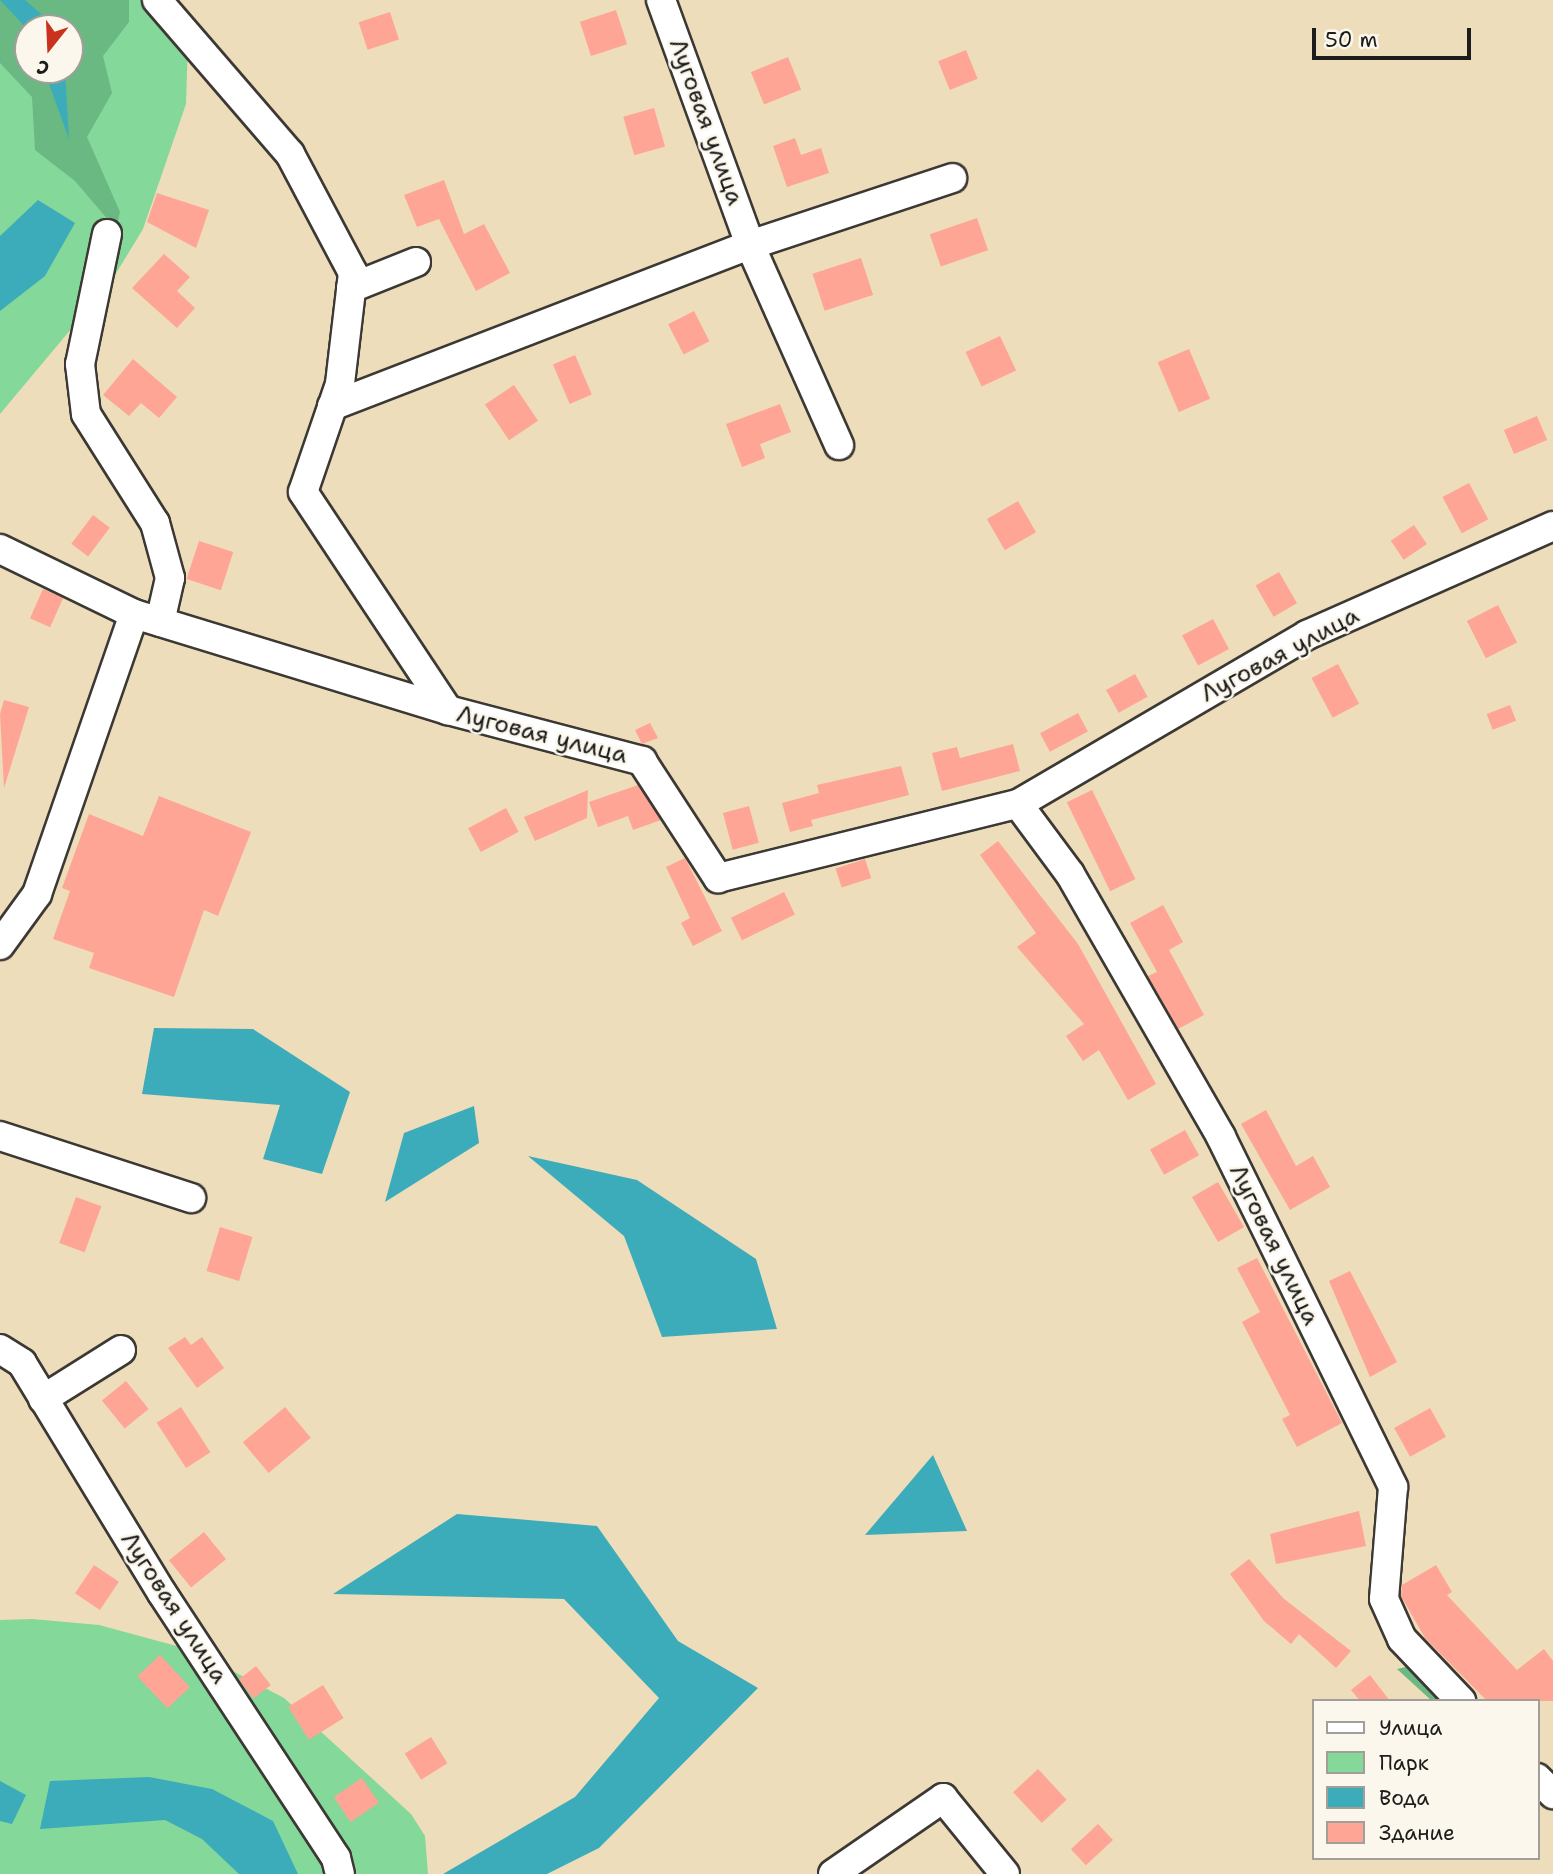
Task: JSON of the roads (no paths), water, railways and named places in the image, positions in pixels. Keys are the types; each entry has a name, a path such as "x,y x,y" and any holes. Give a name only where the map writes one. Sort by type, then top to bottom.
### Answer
{"street":[{"path":"157,0 290,154 353,273 332,406 303,492 448,710"},
{"name":"Луговая улица","path":"662,0 750,244 839,445"},
{"path":"332,406 750,244 952,178"},
{"path":"0,945 37,894 147,618 170,578 155,523 86,414 80,364 107,234"},
{"path":"351,289 416,261"},
{"name":"Луговая улица","path":"0,549 147,618 448,710 642,761 718,878 1018,804 1307,635 1553,526"},
{"name":"Луговая улица","path":"1018,804 1070,874 1221,1137 1393,1487 1384,1599 1402,1639 1459,1699"},
{"path":"0,1136 191,1198"},
{"name":"Луговая улица","path":"0,1349 22,1363 341,1874"},
{"path":"43,1399 121,1350"},
{"path":"1539,1781 1553,1794"},
{"path":"832,1874 943,1798 1005,1874"}],"water":[{"path":"0,0 25,0 41,14 14,14"},
{"path":"49,84 66,84 69,139"},
{"path":"38,200 75,223 45,276 0,311 0,236"},
{"path":"154,1028 253,1029 350,1092 322,1174 263,1159 280,1105 142,1094"},
{"path":"474,1106 479,1143 385,1202 404,1133"},
{"path":"528,1156 637,1180 756,1259 777,1329 662,1337 624,1236"},
{"path":"933,1455 967,1531 865,1535"},
{"path":"457,1514 597,1526 678,1641 758,1688 599,1848 547,1874 443,1874 575,1797 659,1698 564,1599 333,1594"},
{"path":"149,1777 212,1789 273,1821 298,1874 239,1874 202,1839 165,1820 40,1829 50,1781"},
{"path":"0,1781 26,1795 12,1824 0,1821"}]}
